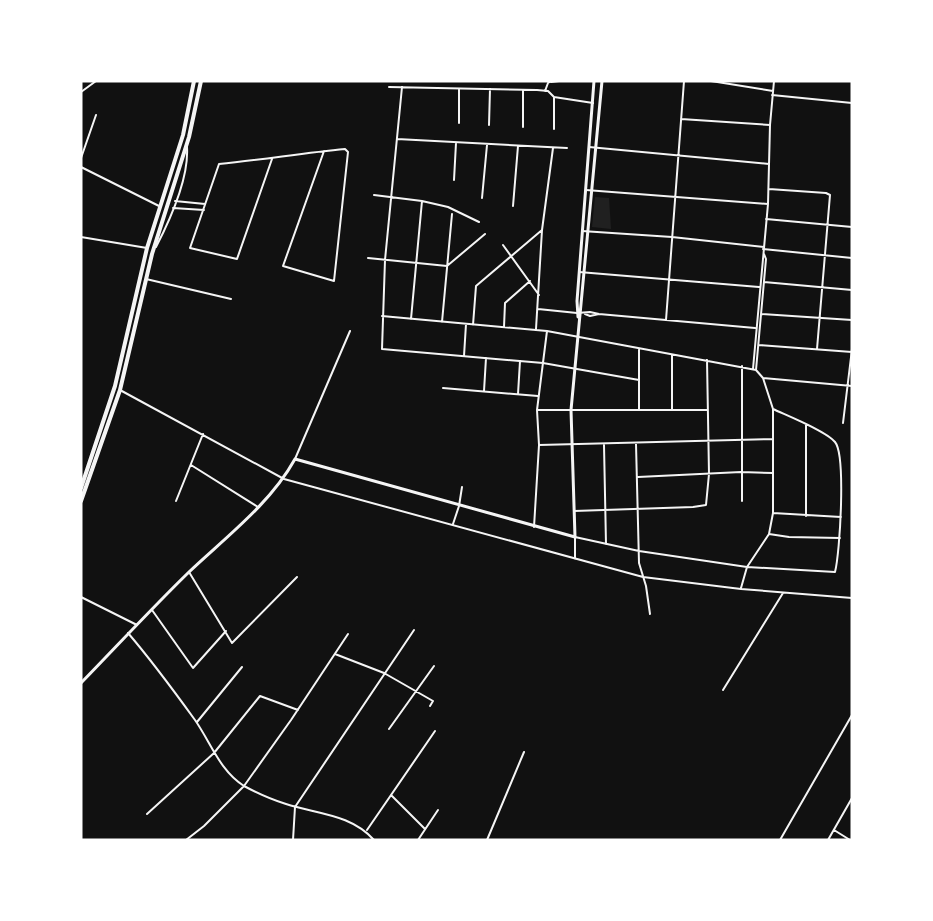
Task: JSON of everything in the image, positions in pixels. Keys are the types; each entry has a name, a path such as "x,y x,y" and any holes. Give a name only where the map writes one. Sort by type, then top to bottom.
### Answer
{"main road":[{"path":"81,501 111,410 147,248 183,135 194,81"},
{"path":"81,488 120,390 152,254 186,144 201,81"}],"street":[{"path":"81,92 96,81"},
{"path":"545,91 550,81 560,81"},
{"path":"581,313 579,272 594,81"},
{"path":"576,559 571,410 602,81"},
{"path":"666,320 684,81"},
{"path":"711,81 773,93 852,103"},
{"path":"754,369 755,328 768,204 770,125 774,81"},
{"path":"388,87 545,91 554,97 593,103"},
{"path":"402,87 385,260 382,349 543,363 639,380"},
{"path":"459,89 459,123"},
{"path":"489,125 490,89"},
{"path":"522,90 522,127"},
{"path":"554,97 554,129"},
{"path":"81,158 96,115"},
{"path":"681,119 770,125"},
{"path":"397,139 567,148"},
{"path":"454,180 456,143"},
{"path":"152,254 169,222 188,160 186,144"},
{"path":"482,198 487,145"},
{"path":"513,206 518,146"},
{"path":"589,147 769,164"},
{"path":"536,329 542,230 553,148"},
{"path":"272,159 237,259 190,248 219,164 272,159 324,151 345,149 348,152 334,281 283,266 324,151"},
{"path":"81,167 159,206"},
{"path":"768,189 830,195 817,349"},
{"path":"586,190 675,195 768,204"},
{"path":"374,195 392,196 448,207 479,222"},
{"path":"175,201 206,204"},
{"path":"411,319 422,201"},
{"path":"173,208 204,210"},
{"path":"441,322 452,214"},
{"path":"766,219 852,227"},
{"path":"473,325 476,286 542,230"},
{"path":"582,231 672,237 763,250 852,258"},
{"path":"368,258 447,266 485,234"},
{"path":"81,237 147,248"},
{"path":"503,245 539,295"},
{"path":"754,369 762,314 766,259 763,250"},
{"path":"579,272 759,287"},
{"path":"146,279 231,299"},
{"path":"504,327 505,303 530,281"},
{"path":"764,282 852,290"},
{"path":"538,309 590,316 599,314 755,328"},
{"path":"762,314 852,321"},
{"path":"382,316 536,329 754,369 763,378 773,409 773,513 769,534 747,567 741,589"},
{"path":"464,356 466,324"},
{"path":"81,684 128,633 284,479 296,459 350,331"},
{"path":"534,527 539,445 538,396 548,331"},
{"path":"759,345 852,350 850,386 843,423"},
{"path":"639,349 639,409"},
{"path":"672,354 672,409"},
{"path":"484,391 486,358"},
{"path":"574,511 638,510 706,505 707,360"},
{"path":"518,394 520,361"},
{"path":"742,366 742,501"},
{"path":"763,378 850,386"},
{"path":"443,388 538,396"},
{"path":"120,390 284,479 643,577 741,589 852,598"},
{"path":"296,459 534,527 639,551 747,567 836,572 841,517 839,448 832,438 773,409"},
{"path":"537,410 707,410"},
{"path":"806,424 806,516"},
{"path":"176,501 203,434"},
{"path":"539,445 571,446 773,439"},
{"path":"636,444 639,563 650,614"},
{"path":"604,445 606,544"},
{"path":"191,465 258,507"},
{"path":"638,477 741,472 773,473"},
{"path":"453,524 462,487"},
{"path":"773,513 841,517"},
{"path":"769,534 789,537 840,538"},
{"path":"189,572 232,643 297,577"},
{"path":"723,690 783,593"},
{"path":"81,597 137,625"},
{"path":"152,610 193,669 226,631"},
{"path":"293,840 295,807 414,630"},
{"path":"128,633 197,722 225,768 244,786 295,807 334,816 366,831 374,840"},
{"path":"186,840 204,826 244,786 348,634"},
{"path":"335,654 384,674 433,701 430,706"},
{"path":"389,729 434,666"},
{"path":"197,722 242,667"},
{"path":"147,814 214,753 260,696 298,710"},
{"path":"780,840 852,715"},
{"path":"366,831 435,731"},
{"path":"487,840 524,752"},
{"path":"391,795 425,829"},
{"path":"828,840 852,798"},
{"path":"418,840 438,810"},
{"path":"834,830 850,840"}],"shaded area":[{"path":"595,197 609,198 611,229 592,227"}]}
